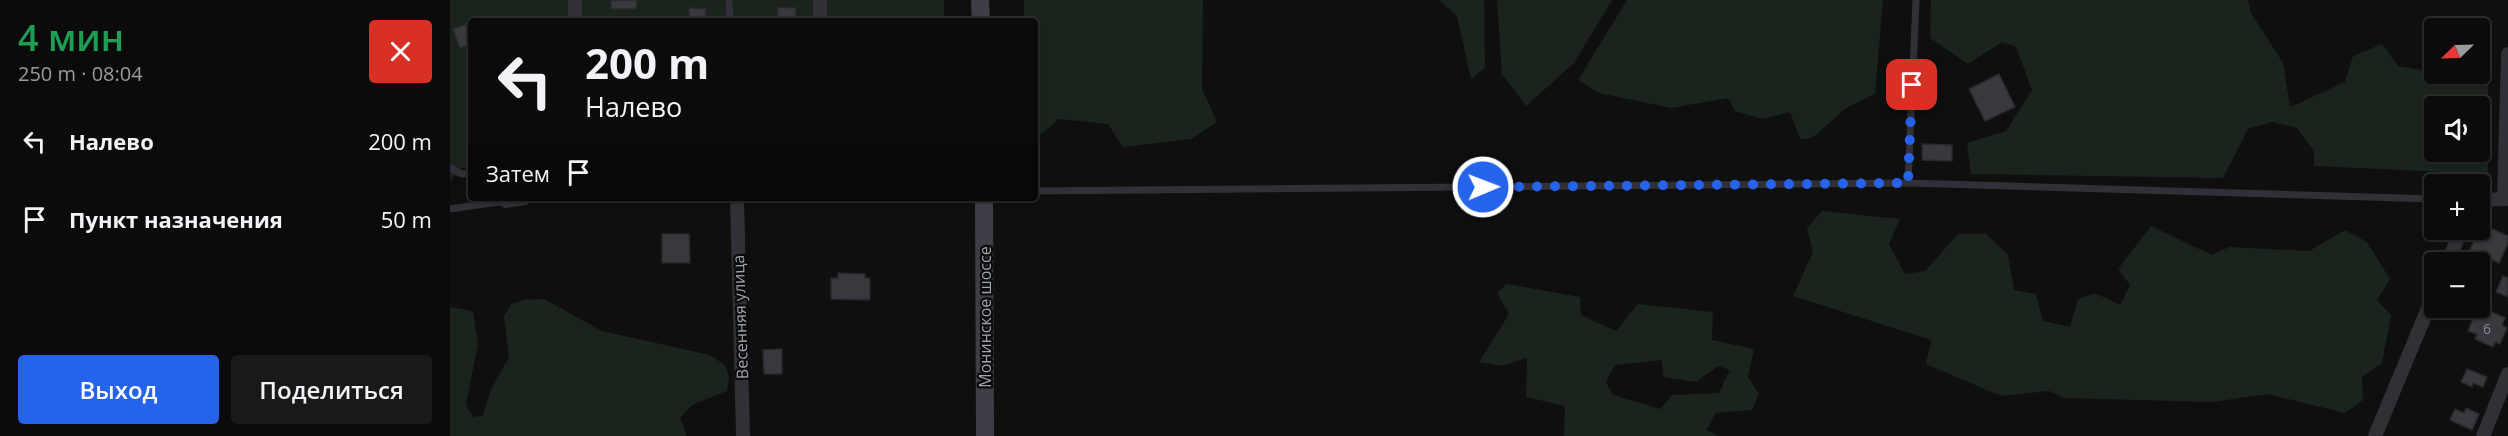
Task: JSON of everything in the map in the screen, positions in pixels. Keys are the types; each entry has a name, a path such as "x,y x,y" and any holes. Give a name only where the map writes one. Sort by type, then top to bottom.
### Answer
{"main road":[{"path":"981,0 981,18"},
{"name":"Монинское шоссе","path":"984,201 985,436"}],"street":[{"path":"575,0 575,18"},
{"path":"820,0 820,18"},
{"path":"2490,200 2506,199 2508,54"},
{"name":"Весенняя улица","path":"737,201 743,436"},
{"path":"2375,436 2424,318"},
{"path":"2483,436 2508,374"}],"lane":[{"path":"729,0 730,18"},
{"path":"1908,183 1916,0"},
{"path":"450,169 462,174 468,173"},
{"path":"1038,191 1908,183 2424,199"},
{"path":"450,209 506,201"}],"shaded area":[{"path":"450,0 944,0 944,18 468,18 468,168 461,168 450,181"},
{"path":"1024,0 1203,0 1202,89 1217,122 1191,139 1123,147 1108,124 1059,119 1038,136 1038,18 1024,18"},
{"path":"1439,0 1484,0 1485,68 1471,79 1457,16"},
{"path":"1497,0 1612,0 1574,63 1526,106 1502,74"},
{"path":"1627,0 1883,0 1875,94 1846,108 1812,138 1800,139 1790,112 1763,119 1735,111 1728,98 1671,108 1599,93 1578,80"},
{"path":"1931,0 2248,0 2251,13 2283,63 2290,107 2345,82 2353,56 2382,44 2398,66 2424,70 2424,84 2488,84 2488,96 2424,96 2424,162 2488,162 2488,174 2314,166 2314,151 2297,128 2272,122 2248,129 2223,178 1971,174 1967,143 2006,131 2032,90 2016,47 2002,42 1968,64 1930,38"},
{"path":"1822,211 1900,219 1889,244 1905,274 1925,271 1958,234 1986,234 2008,255 2014,290 2036,294 2043,321 2070,327 2078,299 2095,293 2120,305 2130,285 2118,269 2151,226 2212,255 2229,247 2309,251 2345,230 2367,242 2390,279 2377,300 2391,315 2382,363 2362,377 2363,400 2345,413 2268,394 2212,402 2063,398 2049,391 2001,396 1926,364 1931,340 1793,296 1813,252 1807,228"},
{"path":"1507,284 1580,297 1581,315 1616,331 1638,304 1713,312 1712,340 1754,349 1748,377 1759,394 1752,410 1716,413 1706,430 1720,436 1564,436 1565,406 1526,397 1527,358 1502,366 1479,362 1509,314 1497,293","holes":["1662,360 1663,377 1696,382 1718,366 1730,370 1719,393 1672,395 1660,409 1613,395 1606,382 1615,365"]},
{"path":"544,299 602,331 710,355 725,365 729,377 727,391 692,405 680,418 687,436 450,436 450,307 473,311 478,344 466,404 473,417 483,415 491,389 509,357 504,316 511,304 524,300"}],"building":[{"path":"611,0 637,0 636,9 611,9"},
{"path":"778,7 796,8 795,18 777,18"},
{"path":"689,8 706,9 705,18 689,18"},
{"path":"468,23 468,45 460,48 453,29"},
{"path":"1999,74 2015,107 1985,121 1969,89"},
{"path":"1922,144 1952,145 1952,161 1922,160"},
{"path":"2490,228 2508,236 2508,243 2499,263 2490,259 2490,252 2470,250 2474,240 2490,240"},
{"path":"662,234 689,234 690,263 662,263"},
{"path":"838,273 865,274 865,278 870,278 870,300 831,299 831,278 838,278"},
{"path":"2503,276 2508,278 2508,297 2496,292"},
{"path":"2490,311 2505,318 2502,325 2507,328 2500,344 2495,342 2493,347 2475,339 2477,334 2468,331 2473,318 2490,318"},
{"path":"782,349 782,374 764,374 763,350"},
{"path":"2467,369 2487,377 2483,387 2473,383 2472,387 2461,382"},
{"path":"2466,408 2479,414 2472,430 2450,420 2455,409 2464,413"}],"route":[{"path":"1483,187 1908,183 1912,85"}]}
